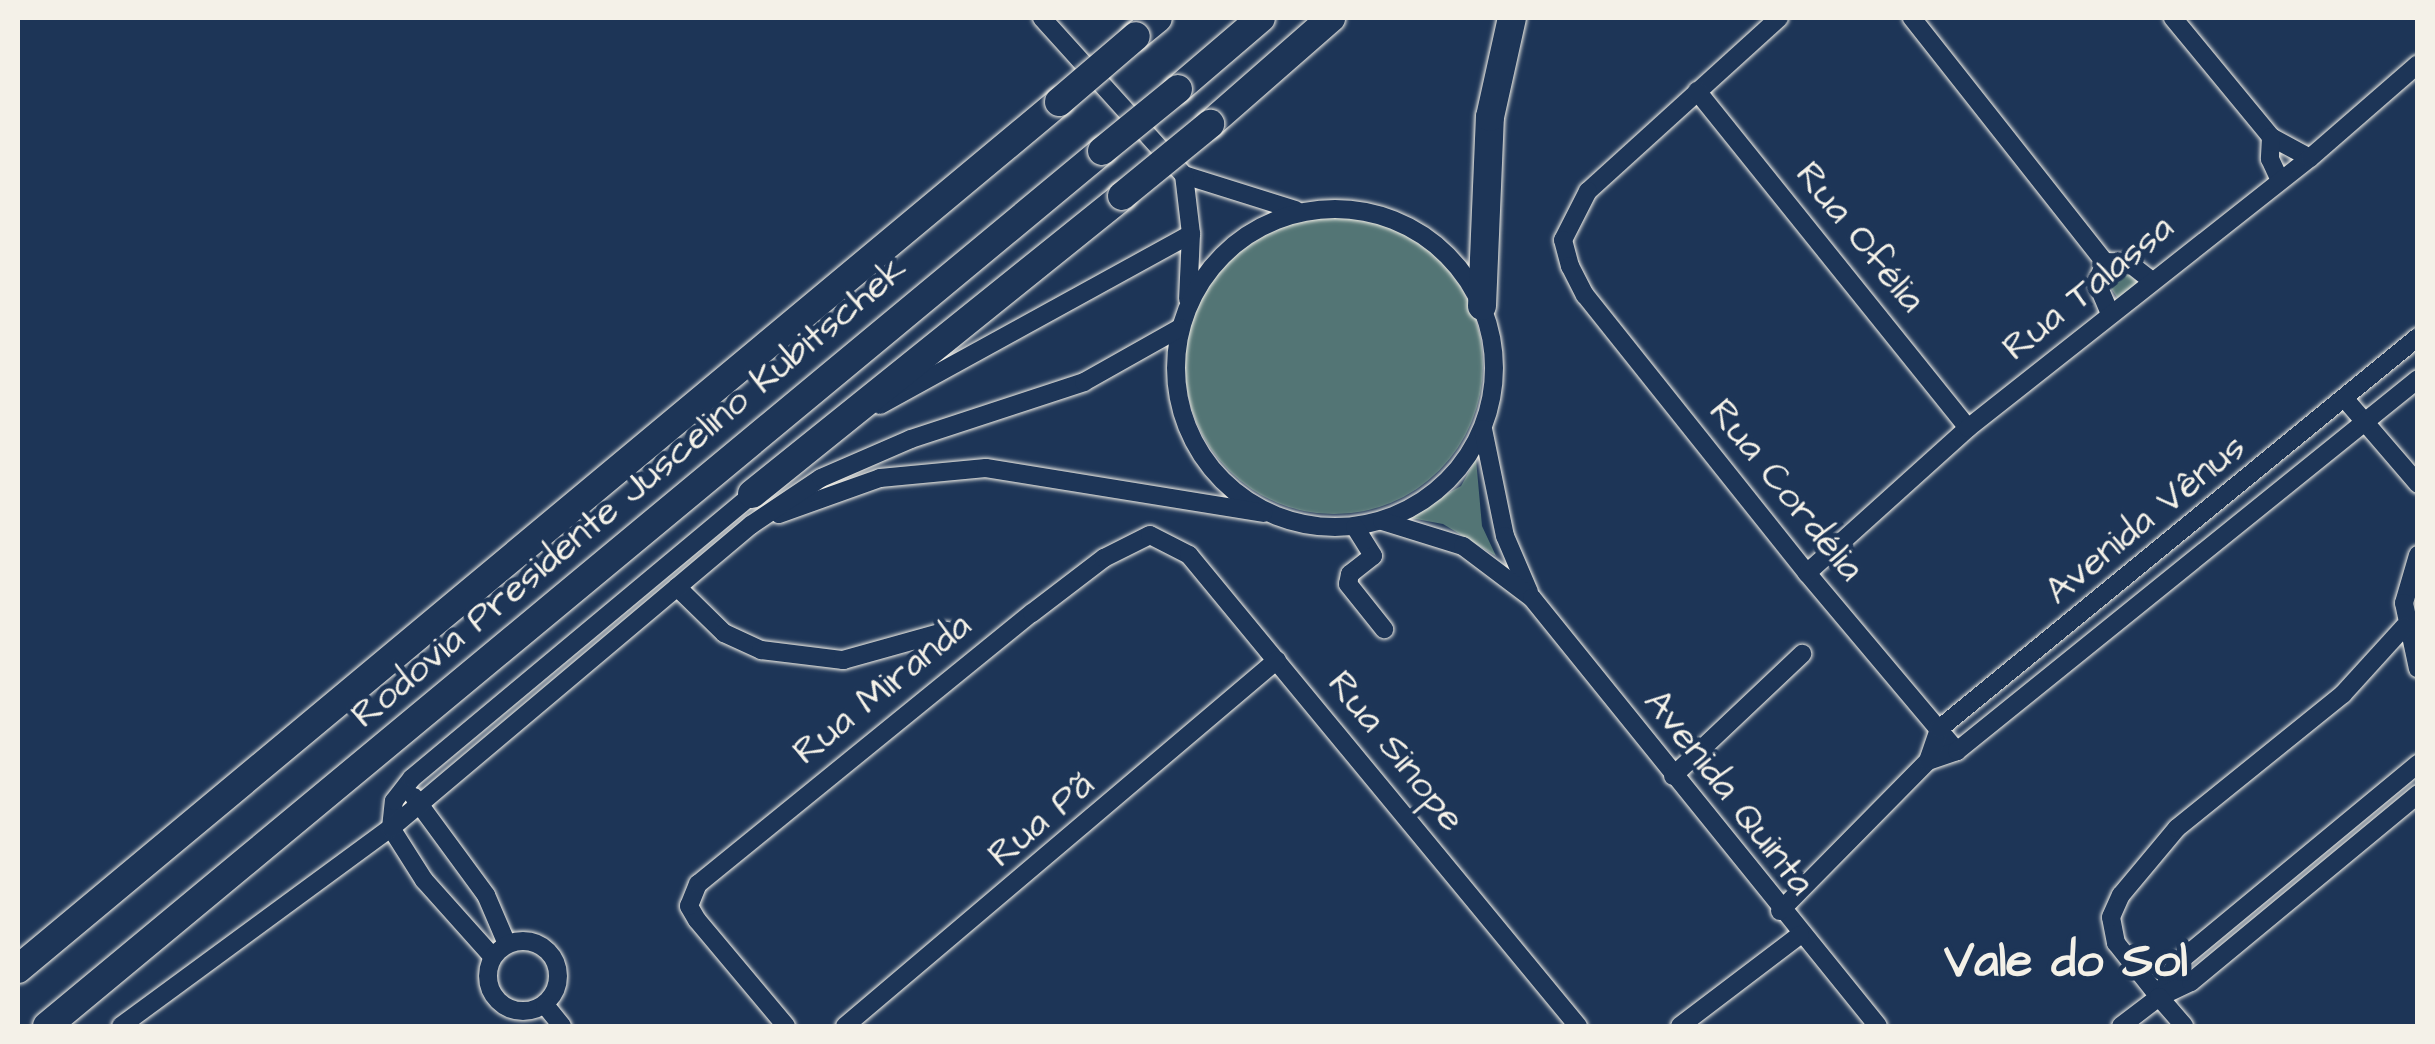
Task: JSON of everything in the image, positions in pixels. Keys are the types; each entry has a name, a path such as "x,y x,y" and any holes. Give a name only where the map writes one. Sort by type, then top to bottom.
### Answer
{"highway":[{"name":"Rodovia Presidente Juscelino Kubitschek","path":"18,969 1158,18"},
{"name":"Rodovia Presidente Juscelino Kubitschek","path":"47,1026 1261,18"},
{"path":"752,494 1210,124 1331,18"},
{"path":"1482,306 1490,117 1512,18"}],"street":[{"path":"1042,18 1184,175 1301,212"},
{"path":"1696,91 1779,18"},
{"path":"1912,18 2105,262 2129,263 2152,280"},
{"path":"2173,18 2271,137 2310,158"},
{"name":"Rua Talassa","path":"1807,572 1968,428 2110,312 2310,158 2418,64"},
{"name":"Rua Cordélia","path":"1696,91 1588,191 1563,240 1570,266 1585,296 1957,751"},
{"name":"Rua Ofélia","path":"1696,91 1968,428"},
{"path":"2271,137 2270,159 2280,180"},
{"path":"1184,175 1191,234 1187,309"},
{"path":"751,525 880,478 986,468 1272,514 1354,527 1382,521 1424,501 1448,480 1483,428 1494,388 1493,346 1482,306 1459,268 1427,238 1388,217 1345,208 1301,212 1238,240 1212,265 1187,309 1180,328 1176,372 1190,430 1234,491 1272,514"},
{"path":"499,950 424,880 391,828 394,800 405,785 752,494 886,401 1191,234"},
{"path":"2105,262 2097,283 2110,312"},
{"path":"121,1026 391,828 751,525 861,458 1084,382 1180,328"},
{"name":"Avenida Vênus","path":"1780,911 1928,761 1939,729 2418,337"},
{"name":"Avenida Vênus","path":"1928,761 1957,751 2418,378"},
{"path":"2345,399 2418,484"},
{"name":"Avenida Quinta","path":"1483,428 1505,536 1532,598 1780,911 1878,1026"},
{"name":"Avenida Quinta","path":"1382,521 1463,546 1532,598"},
{"path":"1354,527 1373,556 1350,574 1348,584 1384,628"},
{"name":"Rua Sinope","path":"1150,536 1164,537 1189,555 1578,1026"},
{"name":"Rua Miranda","path":"786,1026 697,920 691,896 726,860 1104,558 1150,536"},
{"path":"2418,554 2406,591 2404,627 2418,669"},
{"path":"677,587 724,634 761,650 844,660 947,630"},
{"path":"2184,1026 2116,943 2111,917 2128,884 2176,828 2343,694 2404,627"},
{"path":"1672,776 1802,654"},
{"name":"Rua Pã","path":"845,1026 1276,660"},
{"path":"2158,997 2176,964 2418,764"},
{"path":"405,785 486,896 499,950 488,977 504,1004 524,1011 545,1005 557,988 553,958 537,944 499,950"},
{"path":"2121,1026 2158,997 2191,982 2418,794"},
{"path":"1680,1026 1800,935"},
{"path":"545,1005 562,1026"}],"green space":[{"path":"1334,216 1391,227 1417,241 1439,260 1458,282 1472,308 1483,365 1472,422 1458,448 1439,470 1417,489 1391,503 1334,514 1277,503 1251,489 1229,470 1210,448 1196,422 1185,365 1196,308 1210,282 1229,260 1251,241 1277,227"},
{"path":"2116,265 2138,282 2120,302 2103,276"},
{"path":"1476,459 1482,526 1496,556 1443,524 1405,517 1461,486"}],"district":[{"name":"Vale do Sol","path":"2066,963"}]}
